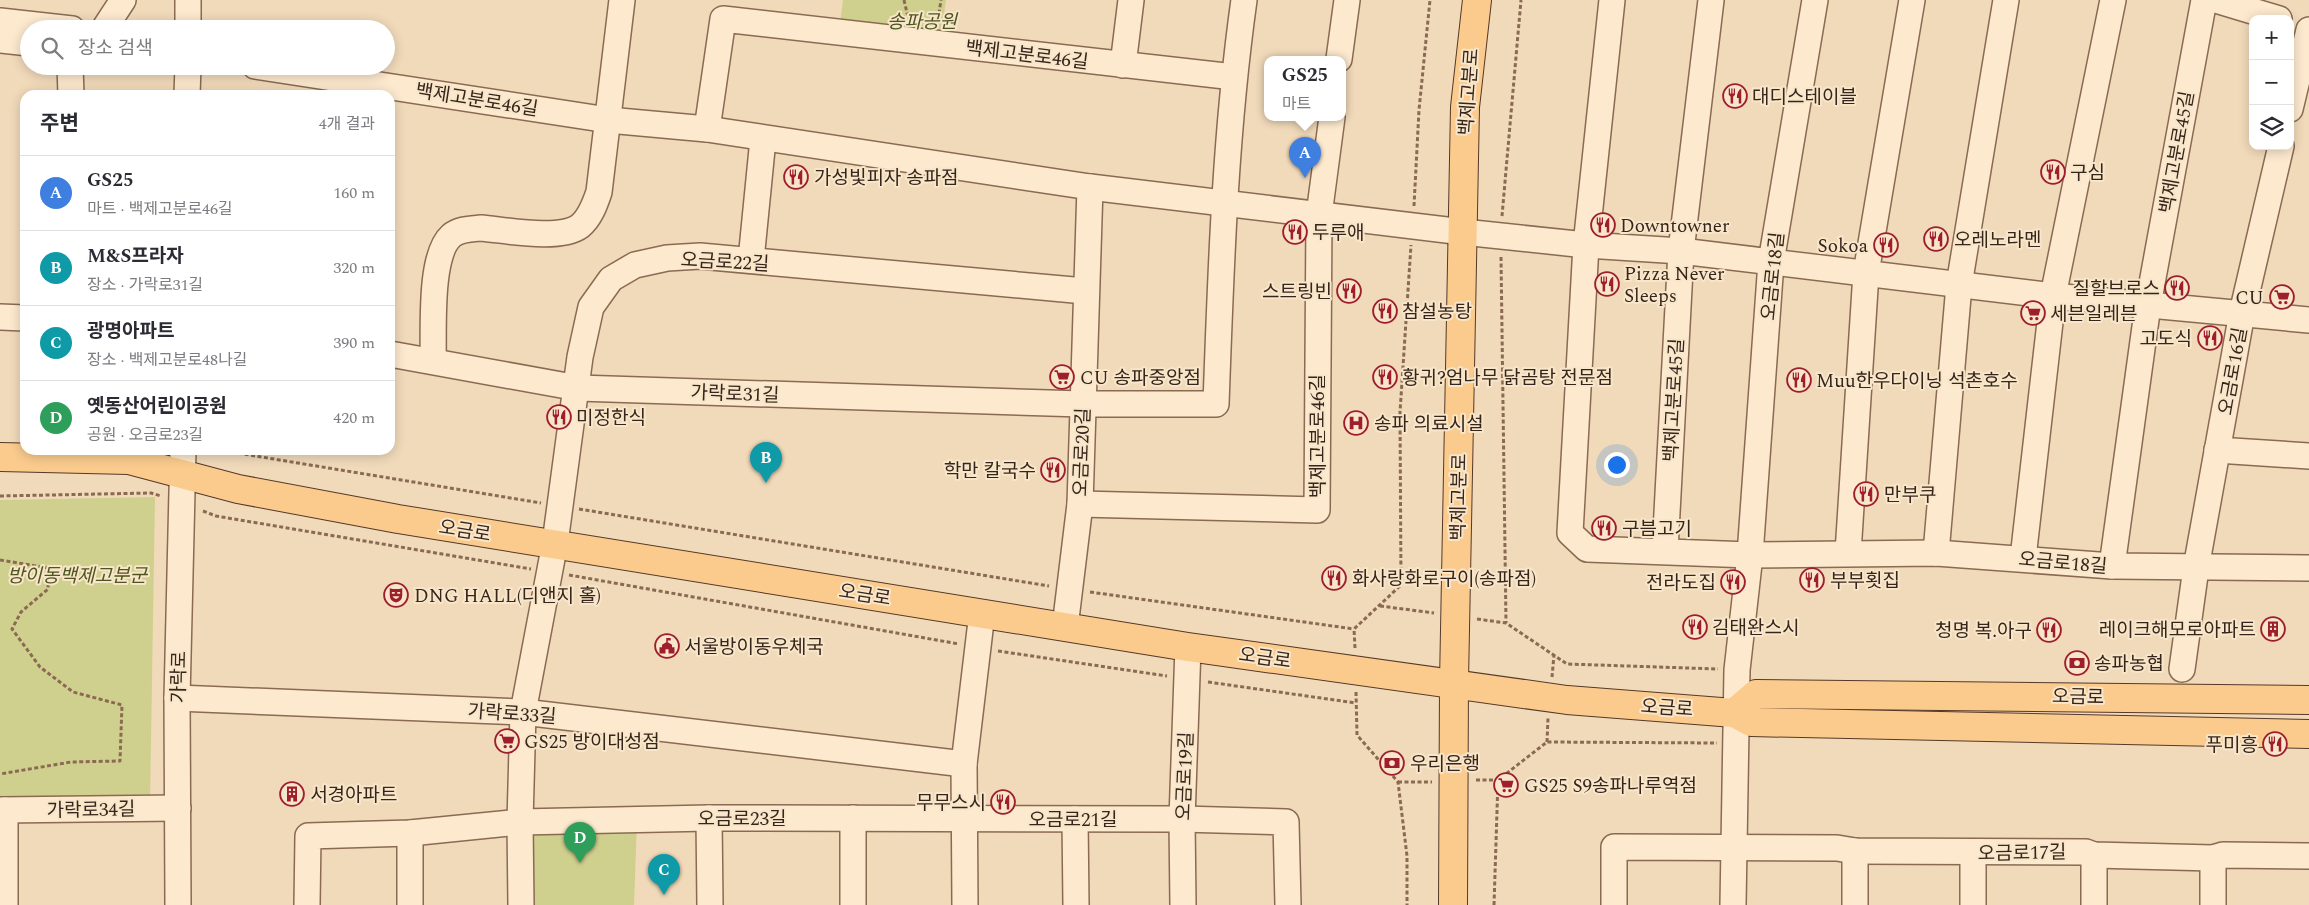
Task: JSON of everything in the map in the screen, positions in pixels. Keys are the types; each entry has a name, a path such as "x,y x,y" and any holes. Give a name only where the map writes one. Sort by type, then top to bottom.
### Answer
{"main road":[{"name":"백제고분로","path":"1453,905 1454,682 1465,107 1477,0"},
{"name":"오금로","path":"0,457 183,462 238,489 398,519 1188,647 1454,682 1567,700 1734,713 1751,722 2309,734"},
{"name":"오금로","path":"1734,713 1756,694 2309,700"}],"street":[{"path":"110,20 123,0"},
{"path":"188,0 188,20"},
{"path":"433,360 436,271 441,250 452,235 467,229 480,228 566,232 580,225 593,210 599,192 622,0"},
{"path":"1123,66 1131,0"},
{"path":"1082,404 1216,404 1223,202 1234,77 1244,0"},
{"path":"1339,56 1347,0"},
{"path":"1586,244 1612,0"},
{"name":"백제고분로45길","path":"1664,550 1681,251 1711,0"},
{"name":"오금로18길","path":"1734,713 1750,555 1771,262 1815,0"},
{"path":"1848,554 1866,273 1912,0"},
{"path":"1936,553 1959,285 2006,0"},
{"path":"2023,558 2053,296 2113,0"},
{"name":"백제고분로45길","path":"2112,566 2148,305 2204,0"},
{"path":"2216,0 2266,15"},
{"name":"백제고분로46길","path":"707,130 723,19 1123,66 1234,77"},
{"path":"0,21 20,23"},
{"path":"2291,105 2309,29 2294,23"},
{"path":"0,40 20,42"},
{"path":"70,75 71,90"},
{"path":"187,90 188,75"},
{"name":"백제고분로46길","path":"285,75 315,84 364,90"},
{"name":"백제고분로46길","path":"395,94 707,130 1090,187 1463,232"},
{"name":"백제고분로46길","path":"1080,504 1317,510 1319,215 1331,121"},
{"path":"751,260 763,139"},
{"name":"오금로16길","path":"2182,669 2196,568 2242,313 2281,150"},
{"name":"오금로20길","path":"1065,627 1068,589 1080,504 1090,187"},
{"path":"1463,232 1681,251 2053,296 2309,320"},
{"name":"오금로18길","path":"1586,244 1570,533 1587,549 1664,550 1750,555 1936,553 2112,566 2196,568"},
{"name":"오금로22길","path":"555,543 578,388 580,357 591,307 611,279 635,265 667,258 700,256 1086,291"},
{"path":"0,318 20,318"},
{"name":"가락로31길","path":"395,355 433,360 578,388 1082,404"},
{"path":"2218,450 2309,456"},
{"name":"가락로","path":"178,905 177,698 183,462"},
{"path":"521,905 520,822 523,712 555,543"},
{"path":"2196,568 2309,568"},
{"path":"965,905 964,764 982,613"},
{"name":"오금로19길","path":"1183,905 1182,819 1188,647"},
{"name":"가락로33길","path":"177,698 523,712 964,764"},
{"path":"1733,905 1734,713"},
{"name":"가락로34길","path":"5,905 3,810 178,808"},
{"path":"709,818 710,905"},
{"name":"오금로23길","path":"307,905 308,836 410,833 520,822 709,818 965,818"},
{"path":"852,905 853,818"},
{"name":"오금로21길","path":"965,818 1182,819 1286,822 1288,905"},
{"path":"1075,819 1076,905"},
{"path":"410,833 410,905"},
{"name":"오금로17길","path":"1614,905 1614,847 1837,848 1855,852 1973,853 1982,850 2086,852 2094,855 2213,858 2223,855 2309,856"},
{"path":"1855,852 1855,905"},
{"path":"1973,853 1973,905"},
{"path":"2094,855 2094,905"},
{"path":"2213,858 2213,905"}],"path":[{"path":"904,0 907,13 914,20 922,22"},
{"path":"249,455 1068,589 1354,630 1401,585 1400,412 1419,110 1430,0"},
{"path":"1521,0 1500,234 1506,623 1554,655"},
{"path":"0,496 151,493 182,502 216,516 550,572 978,648 1356,703 1356,735 1398,782 1406,856 1407,905"},
{"path":"0,560 10,560 49,568 48,589 21,612 12,629 40,667 73,692 122,705 120,761 71,762 0,774"},
{"path":"1494,905 1498,780 1547,742"}],"green space":[{"name":"송파공원","path":"843,0 946,0 940,44 839,32"},
{"name":"방이동백제고분군","path":"155,497 150,803 0,805 0,500"},
{"path":"525,822 637,822 634,905 526,905"}],"place":[{"name":"대디스테이블","path":"1735,96"},
{"name":"구심","path":"2053,172"},
{"name":"가성빛피자 송파점","path":"796,177"},
{"name":"GS25","path":"1305,178"},
{"name":"Downtowner","path":"1603,225"},
{"name":"두루애","path":"1295,232"},
{"name":"오레노라멘","path":"1936,239"},
{"name":"Sokoa","path":"1886,245"},
{"name":"Pizza Never Sleeps","path":"1607,284"},
{"name":"질할브로스","path":"2177,288"},
{"name":"스트링빈","path":"1349,291"},
{"name":"CU","path":"2282,297"},
{"name":"참설농탕","path":"1385,311"},
{"name":"세븐일레븐","path":"2033,313"},
{"name":"고도식","path":"2210,338"},
{"name":"CU 송파중앙점","path":"1062,377"},
{"name":"황귀?엄나무 닭곰탕 전문점","path":"1385,377"},
{"name":"Muu한우다이닝 석촌호수","path":"1799,380"},
{"name":"미정한식","path":"559,417"},
{"name":"송파 의료시설","path":"1356,423"},
{"name":"학만 칼국수","path":"1053,470"},
{"name":"M&S프라자","path":"766,483"},
{"name":"만부쿠","path":"1866,494"},
{"name":"구븜고기","path":"1604,528"},
{"name":"화사랑화로구이(송파점)","path":"1334,578"},
{"name":"부부횟집","path":"1812,580"},
{"name":"전라도집","path":"1733,582"},
{"name":"DNG HALL(디앤지 홀)","path":"396,595"},
{"name":"김태완스시","path":"1695,627"},
{"name":"레이크해모로아파트","path":"2273,629"},
{"name":"청명 복.아구","path":"2049,630"},
{"name":"서울방이동우체국","path":"667,646"},
{"name":"송파농협","path":"2077,663"},
{"name":"GS25 방이대성점","path":"507,741"},
{"name":"푸미흥","path":"2275,744"},
{"name":"우리은행","path":"1392,763"},
{"name":"GS25 S9송파나루역점","path":"1506,785"},
{"name":"서경아파트","path":"292,794"},
{"name":"무무스시","path":"1003,802"},
{"name":"옛동산어린이공원","path":"580,863"},
{"name":"광명아파트","path":"664,895"}]}
